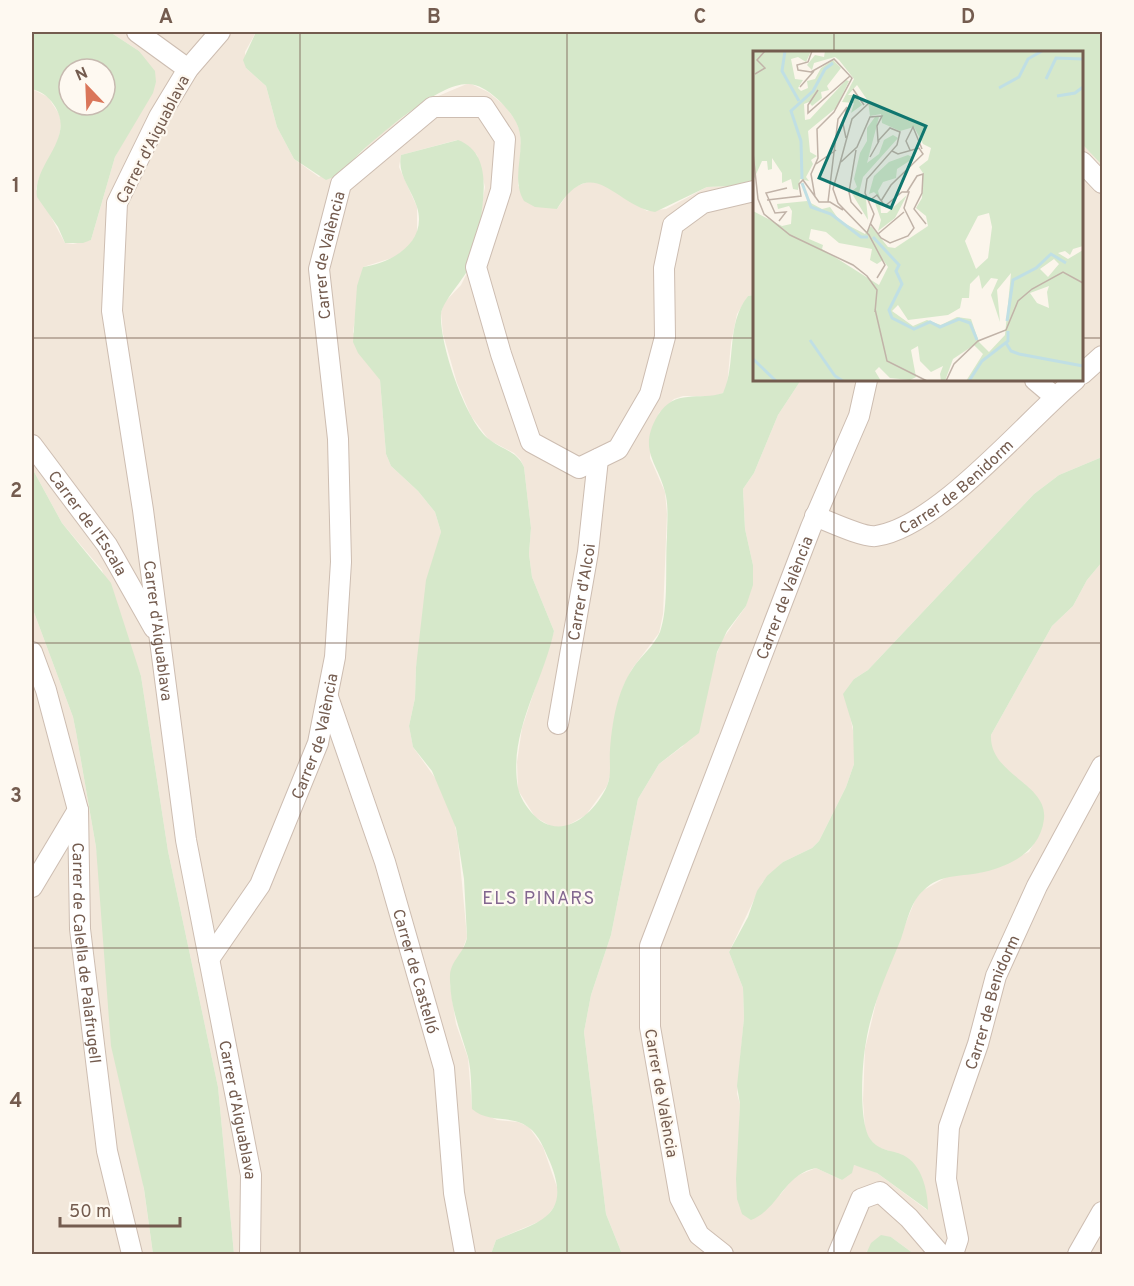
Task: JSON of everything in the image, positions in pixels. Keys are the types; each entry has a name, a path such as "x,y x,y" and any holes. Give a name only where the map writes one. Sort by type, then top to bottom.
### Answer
{"street":[{"path":"137,32 188,69"},
{"name":"Carrer d'Aiguablava","path":"220,32 188,69 159,117 117,202 112,311 143,510 186,840 251,1175 250,1254"},
{"name":"Carrer de València","path":"208,959 260,885 318,743 335,657 341,562 338,439 319,269 340,184 433,107 484,107 505,139 501,190 476,267 501,354 531,442 579,468 618,449 650,394 665,337 664,268 673,225 703,203 753,191"},
{"path":"1083,163 1102,183"},
{"path":"1083,373 1102,356"},
{"name":"Carrer de València","path":"723,1254 699,1235 680,1198 650,1027 650,946 815,516 859,416 867,381"},
{"path":"1036,381 1055,397"},
{"name":"Carrer de Benidorm","path":"815,516 874,537 916,521 967,481 1074,381"},
{"name":"Carrer de l'Escala","path":"32,445 106,545 158,635"},
{"name":"Carrer d'Alcoi","path":"558,724 588,552 598,459"},
{"name":"Carrer de Calella de Palafrugell","path":"32,652 45,690 78,810 80,929 98,1081 107,1151 132,1254"},
{"name":"Carrer de Castelló","path":"328,695 385,862 444,1068 454,1193 465,1254"},
{"name":"Carrer de Benidorm","path":"953,1254 958,1239 946,1179 949,1127 978,1044 996,976 1037,886 1102,766"},
{"path":"32,887 78,810"},
{"path":"838,1254 861,1199 880,1192 909,1218 940,1254"},
{"path":"1078,1254 1102,1212"}],"shaded area":[{"path":"110,32 256,32 245,52 246,68 266,86 277,127 294,159 319,177 355,158 381,133 424,102 469,83 488,92 505,106 516,121 521,146 518,186 557,209 572,188 590,181 605,185 647,211 666,209 707,187 753,185 753,295 748,296 737,314 731,343 727,386 723,393 715,396 683,396 674,399 659,413 652,430 650,458 665,492 667,514 663,614 659,633 632,669 623,687 613,725 610,775 607,786 586,815 565,827 554,828 535,817 518,790 517,762 522,728 554,631 532,577 529,554 531,528 524,467 514,453 489,440 471,416 457,383 443,334 441,313 444,303 461,285 472,263 485,187 477,155 457,140 401,155 399,167 417,207 417,234 409,246 395,257 363,267 353,332 380,380 386,454 391,466 418,491 435,512 441,532 416,667 415,698 409,726 413,747 438,782 454,820 458,841 467,937 450,985 456,1024 468,1058 472,1108 497,1120 518,1122 529,1127 543,1147 558,1190 557,1203 545,1219 496,1240 491,1254 234,1254 218,1087 168,851 141,676 102,570 62,523 32,468 32,89 48,97 61,122 59,140 39,178 36,189 65,243 73,244 91,240 115,157 156,82 139,51"},
{"path":"1083,145 1102,165 1102,457 1059,475 1034,494 868,670 854,679 850,715 855,741 854,764 846,787 819,841 812,848 783,862 762,883 729,952 743,988 744,1018 737,1094 740,1104 737,1199 780,1195 794,1177 816,1168 842,1180 853,1165 867,1167 877,1173 927,1210 889,1151 877,1147 869,1139 865,1129 863,1100 865,1049 880,986 916,898 922,891 952,874 979,873 1029,852 1041,831 1043,809 1036,796 1001,765 990,746 991,735 1052,626 1073,606 1087,580 1102,562 1102,1254 914,1254 891,1237 867,1251 866,1254 622,1254 606,1214 584,1032 591,995 611,935 638,799 659,764 683,746 705,703 713,664 722,640 746,606 753,565 745,529 743,489 754,473 778,415 800,381 1083,381"},
{"path":"32,607 73,717 76,732 96,847 153,1254 32,1254"}],"green space":[{"path":"32,32 110,32 139,51 155,71 156,82 153,93 115,157 91,240 83,243 65,243 58,227 37,197 37,185 57,140 60,117 117,117 117,57 57,57 57,111 49,99 32,89"},
{"path":"256,32 1102,32 1102,165 1083,145 1083,51 753,51 753,185 707,187 655,212 640,207 604,186 593,183 582,184 570,192 557,209 535,207 524,201 518,182 521,141 516,122 495,97 481,87 467,84 442,91 413,109 364,149 343,171 326,180 294,159 277,127 266,86 246,68 243,60"},
{"path":"458,140 469,146 481,165 484,188 475,255 443,308 442,327 449,362 472,417 490,440 518,457 524,467 531,528 529,554 532,577 554,631 522,727 516,767 518,788 522,798 531,812 541,821 552,826 574,823 593,808 601,797 609,777 612,729 619,697 633,668 654,642 663,622 666,598 667,509 665,492 649,447 652,427 658,415 672,401 680,398 723,393 730,369 736,319 748,296 753,295 753,381 800,381 778,415 754,473 743,489 745,529 753,565 753,585 746,606 727,631 717,652 699,733 659,764 638,799 611,935 591,995 584,1032 606,1214 622,1254 491,1254 496,1240 538,1222 547,1215 554,1207 557,1195 556,1181 544,1148 532,1130 521,1123 479,1114 472,1109 468,1057 456,1017 450,986 451,970 467,937 464,879 456,828 432,771 413,747 409,726 415,698 416,667 426,580 441,532 435,512 418,491 391,466 386,454 380,380 358,353 353,342 357,286 363,267 385,261 405,249 417,231 419,219 417,207 401,169 401,155"},
{"path":"1102,457 1102,562 1087,580 1073,606 1052,626 991,735 993,749 999,760 1037,796 1043,807 1044,819 1041,831 1029,849 1011,862 979,873 936,881 919,895 880,989 872,1015 863,1064 862,1092 867,1132 874,1144 903,1155 915,1165 923,1179 928,1210 877,1173 854,1165 852,1173 842,1180 816,1168 805,1172 796,1177 761,1215 751,1220 742,1214 737,1199 740,1104 737,1086 744,1018 743,988 729,952 748,917 757,891 767,876 783,862 812,848 819,841 846,787 854,764 853,727 843,694 854,679 868,670 1034,494 1059,475"},
{"path":"32,468 62,523 111,583 141,676 168,851 218,1087 234,1254 153,1254 144,1189 111,1046 96,847 76,732 73,717 32,607"},
{"path":"881,1235 891,1237 914,1254 866,1254 871,1243"}],"district":[{"name":"ELS PINARS","path":"539,898"}]}
